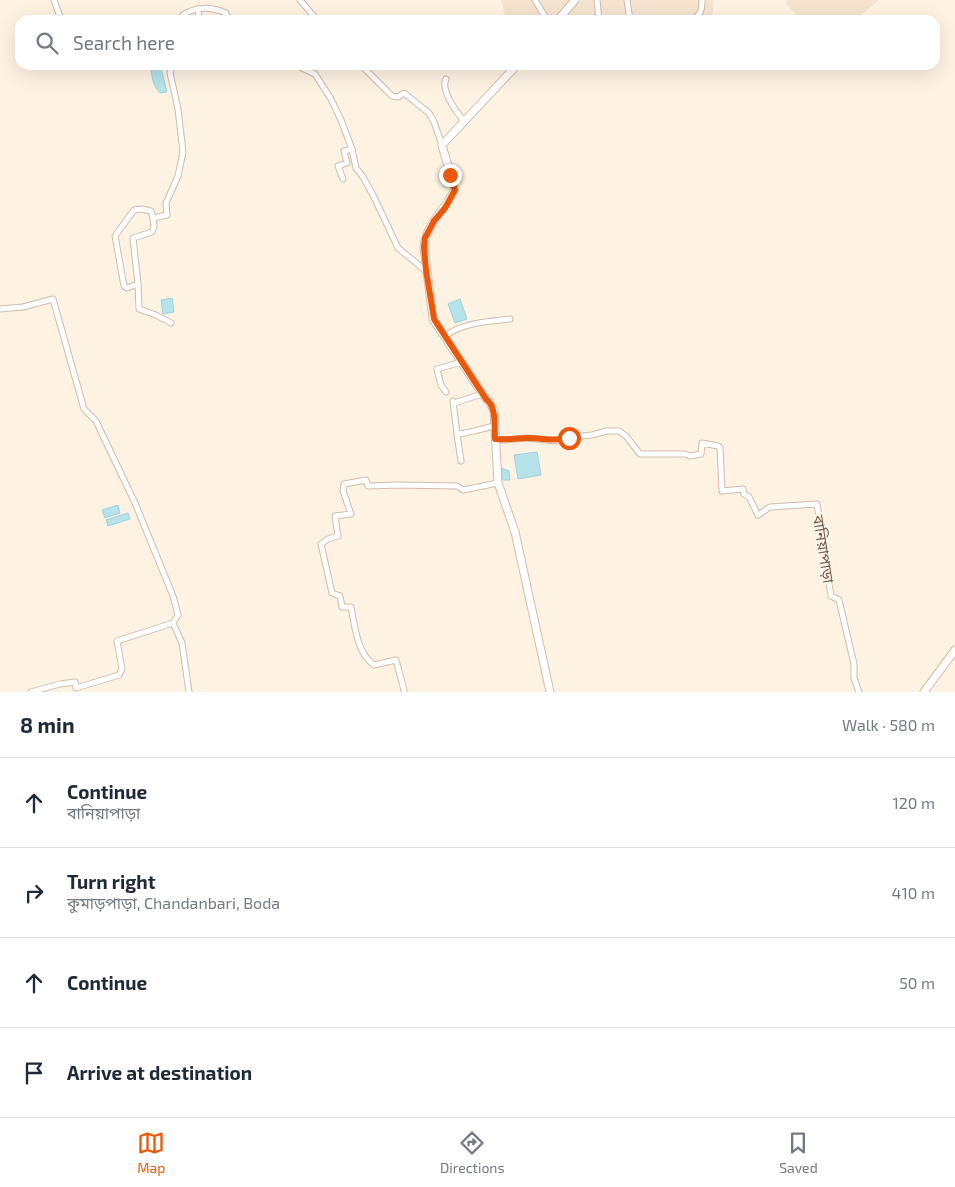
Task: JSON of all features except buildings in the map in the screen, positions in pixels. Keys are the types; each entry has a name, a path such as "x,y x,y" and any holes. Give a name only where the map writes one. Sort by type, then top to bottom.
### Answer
{"street":[{"path":"54,0 60,15"},
{"path":"300,0 313,15"},
{"path":"535,0 544,15"},
{"path":"562,15 575,0"},
{"path":"597,0 598,15"},
{"path":"627,0 629,15"},
{"path":"699,15 702,8 702,0"},
{"path":"183,15 189,11 208,8 217,9 227,15"},
{"path":"198,9 199,15"},
{"path":"153,218 167,215 166,203 178,176 182,152 178,109 170,73 172,70"},
{"path":"307,70 315,74 318,78 342,120 356,168 374,197 398,248 426,270"},
{"path":"365,70 392,96 404,93 429,113 442,145 455,190 425,238 426,270 434,319 494,411 498,483 515,532 550,692"},
{"path":"442,145 512,70"},
{"path":"446,79 444,88 457,113 464,121"},
{"path":"343,178 338,166 346,163 344,151 352,149"},
{"path":"138,284 127,288 124,286 115,236 134,210 142,209 151,211 154,226 152,232 133,238 138,284 139,309 156,314 171,323"},
{"path":"0,309 53,299 84,409 96,421 135,503 173,596 178,615 173,623 117,641 122,669 120,675 76,688 75,682 31,692"},
{"path":"445,336 456,328 472,323 510,319"},
{"path":"446,392 441,385 437,369 462,362"},
{"path":"460,461 453,402 482,394"},
{"path":"457,434 494,426"},
{"name":"বানিয়াপাড়া","path":"495,439 526,438 557,441 580,436 592,436 607,431 619,431 626,436 640,454 685,454 690,456 701,454 702,443 718,446 720,447 722,492 743,489 744,494 749,497 758,515 770,506 816,504 831,596 839,600 854,664 854,678 859,692"},
{"path":"404,690 396,660 374,665 365,659 356,632 351,607 342,607 340,596 332,593 322,544 328,538 338,536 335,516 351,514 343,491 344,484 366,480 368,486 457,486 463,490 498,483"},
{"path":"173,623 182,643 189,692"},
{"path":"924,692 955,650"}],"shaded area":[{"path":"501,0 713,0 712,15 505,15"},
{"path":"786,0 879,0 861,15 796,15 786,3"}],"water":[{"path":"151,70 161,70 167,92 160,93 154,84"},
{"path":"172,298 174,312 163,314 161,300"},
{"path":"460,299 467,319 455,323 448,304"},
{"path":"537,452 541,475 518,479 514,455"},
{"path":"499,467 509,471 510,480 500,480"},
{"path":"118,505 120,513 105,518 102,510"},
{"path":"128,513 130,519 108,526 106,520"}],"route":[{"path":"450,175 455,190 445,208 434,221 425,238 424,247 434,319 489,401 494,411 495,439 526,438 557,441 569,438"}]}
